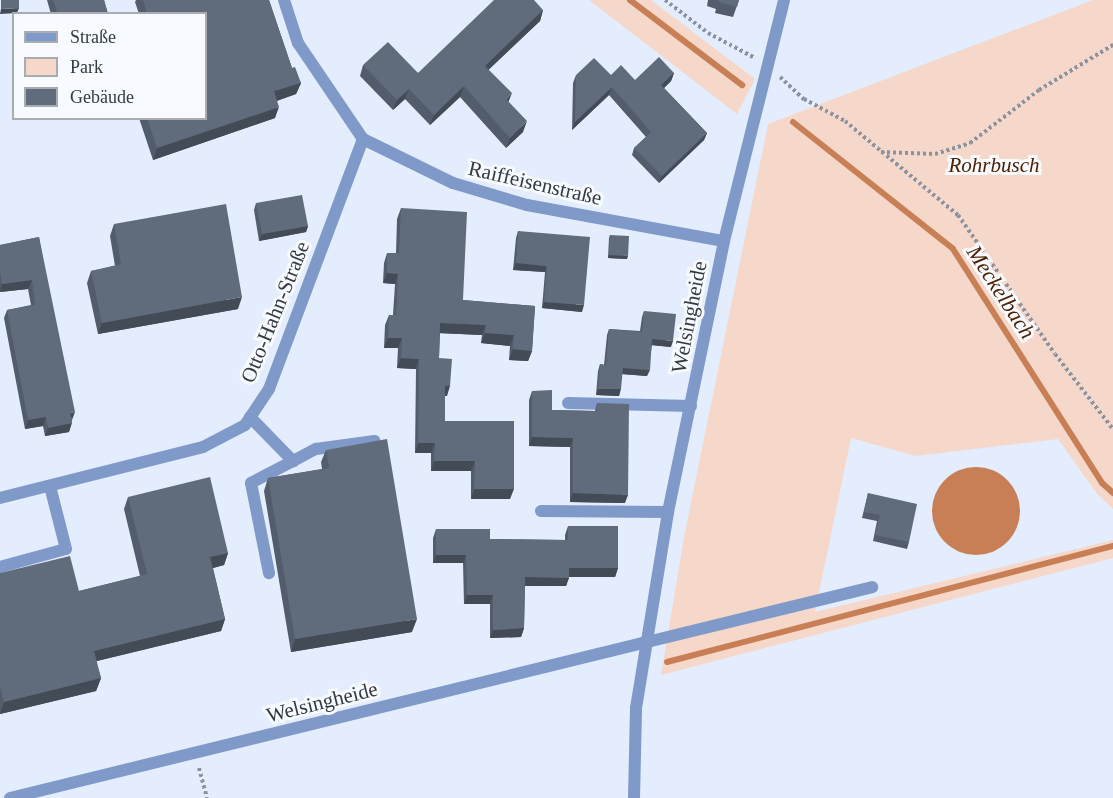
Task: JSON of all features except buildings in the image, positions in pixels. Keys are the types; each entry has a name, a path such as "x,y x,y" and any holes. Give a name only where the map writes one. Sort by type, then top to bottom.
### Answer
{"street":[{"name":"Raiffeisenstraße","path":"284,0 298,43 363,139 453,183 527,205 724,241"},
{"name":"Welsingheide","path":"634,798 636,708 643,643 724,241 784,0"},
{"name":"Otto-Hahn-Straße","path":"0,498 203,447 245,426 268,389 363,139"},
{"path":"568,403 691,406"},
{"path":"250,417 293,461"},
{"path":"269,573 251,483 316,449 374,441"},
{"path":"0,567 66,549 50,486"},
{"path":"541,511 668,512"},
{"name":"Welsingheide","path":"10,798 872,587"}],"path":[{"path":"665,0 708,33 767,65 804,99 845,121 958,215 1055,354 1113,429"},
{"path":"880,152 935,154 970,143 1040,90 1113,45"},
{"path":"195,753 207,798"}],"green space":[{"path":"589,0 651,0 755,79 737,114"},
{"name":"Rohrbusch","path":"1093,0 1113,0 1113,509 1098,495 1058,439 916,456 851,438 815,612 1113,540 1113,558 661,675 684,537 768,124"}],"shaded area":[{"path":"967,467 985,467 1001,474 1013,486 1020,502 1020,520 1013,536 1001,548 985,555 967,555 951,548 939,536 932,520 932,502 939,486 951,474"}],"waterway":[{"name":"Meckelbach","path":"630,0 742,85"},
{"name":"Meckelbach","path":"793,122 953,249 1102,483 1113,493"},
{"path":"667,662 1113,546"}]}
